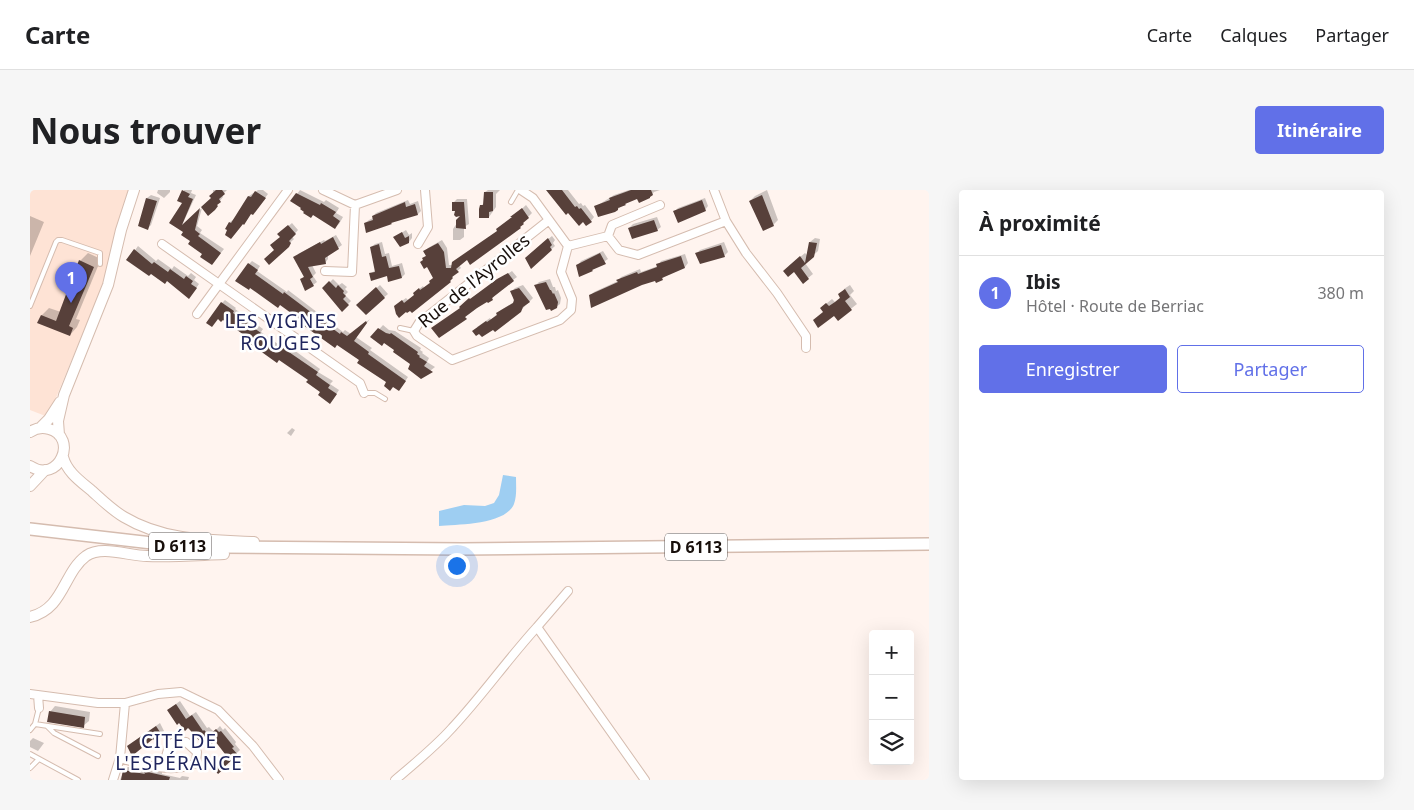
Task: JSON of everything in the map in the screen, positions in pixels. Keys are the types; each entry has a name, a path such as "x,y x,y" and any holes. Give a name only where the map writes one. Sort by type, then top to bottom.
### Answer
{"main road":[{"path":"30,466 38,470 45,470 56,466 62,457 64,445 59,435 58,421 64,395 108,285 121,230 134,190"},
{"path":"34,429 49,419 64,395"},
{"path":"34,429 53,430 59,435"},
{"path":"62,457 70,471 103,501 142,527 160,533 187,538 330,547"},
{"path":"30,486 45,470"},
{"name":"D 6113","path":"30,529 178,546 462,549"},
{"name":"D 6113","path":"30,529 79,543 224,554 322,554 462,549 929,544"},
{"path":"30,617 41,614 50,606 79,564 87,556 97,552 146,556 224,554"}],"street":[{"path":"197,314 288,190"},
{"path":"323,190 355,205 397,190"},
{"path":"418,244 428,226 425,190"},
{"path":"520,190 530,194 568,246 608,236"},
{"path":"714,190 726,221 746,253 777,292 806,336 806,348"},
{"path":"325,271 352,272 355,205"},
{"path":"608,236 612,225 660,205"},
{"name":"Rue de l'Ayrolles","path":"549,220 419,323 414,331 417,336 452,360 560,320 572,310 572,299 561,272 568,246"},
{"path":"608,236 619,250 638,255 726,221"},
{"path":"162,244 360,383 364,392"},
{"path":"394,780 420,759 451,729 568,591"},
{"path":"537,627 645,780"},
{"path":"38,708 34,694 98,703 125,703 158,694 181,692 218,710 253,746 279,780"},
{"path":"113,780 120,758 125,703"},
{"path":"120,758 151,767 163,767 188,767 196,763 197,752 186,742 175,741 169,746 163,767"}],"lane":[{"path":"511,202 520,190"},
{"path":"30,306 58,240 100,253 100,264"},
{"path":"400,328 414,331"},
{"path":"364,392 375,393 385,399"},
{"path":"30,730 35,724 38,708"},
{"path":"35,724 100,734"},
{"path":"48,726 54,733 98,756"},
{"path":"30,754 78,780"},
{"path":"30,768 39,759"}],"shaded area":[{"path":"30,190 133,190 111,265 48,417 30,410"}],"water":[{"path":"503,475 516,477 515,501 509,511 491,520 439,526 439,511 464,505 485,506 494,503 499,495"}],"building":[{"path":"182,190 190,194 188,197 193,199 182,225 200,208 195,230 200,234 198,236 221,253 212,265 200,257 202,254 188,244 190,241 181,235 183,232 169,223 182,203 177,201"},
{"path":"216,190 222,190 225,194 219,199 221,202 215,210 208,216 201,207 211,198 209,196"},
{"path":"546,190 562,190 575,207 581,208 592,222 586,226 583,222 579,226 568,213 566,215"},
{"path":"631,190 651,190 653,195 639,203 637,199 618,208 615,212 598,217 594,206"},
{"path":"255,191 266,198 231,239 225,235 227,230 225,229 248,196 251,197"},
{"path":"484,192 493,192 493,211 489,212 489,218 479,218 479,209 480,205 483,205"},
{"path":"296,193 320,205 321,203 336,212 333,216 340,221 335,229 313,215 311,218 290,201"},
{"path":"762,195 774,226 763,231 749,201"},
{"path":"146,198 157,201 148,230 138,226"},
{"path":"702,200 706,211 678,223 673,211"},
{"path":"405,202 406,207 415,204 418,215 366,233 364,223 373,220 372,216"},
{"path":"452,202 464,202 466,229 456,228 456,220 460,216 456,217 454,215 455,211 452,211"},
{"path":"522,208 529,218 523,223 521,228 470,265 467,260 456,269 459,272 452,277 451,282 412,313 410,311 406,312 399,318 394,306 402,300 404,303 419,288 420,290 430,283 429,281 433,278 427,267 424,269 420,262 426,256 423,251 438,243 444,252 446,268 451,268 452,262 497,231 496,229"},
{"path":"654,220 658,231 632,239 628,228"},
{"path":"288,225 296,234 289,241 291,243 289,247 269,265 264,259 274,250 270,245 280,237 277,234"},
{"path":"402,232 405,238 409,236 409,243 400,247 393,237"},
{"path":"333,237 339,249 325,258 326,264 308,267 313,277 310,279 314,286 305,291 300,279 304,277 293,257"},
{"path":"548,238 552,245 550,247 552,250 531,269 525,258"},
{"path":"809,242 817,243 814,257 801,268 809,279 803,284 794,272 788,277 783,271 800,256 805,263"},
{"path":"379,244 382,257 386,256 389,268 399,266 402,278 388,282 387,276 371,281 369,273 375,272 370,247"},
{"path":"721,245 725,257 700,264 695,253"},
{"path":"134,249 152,264 154,262 168,272 170,269 184,279 186,276 193,281 191,284 197,288 189,299 167,281 165,284 151,274 149,276 126,260"},
{"path":"600,253 606,264 579,277 576,265"},
{"path":"681,256 685,268 662,278 663,280 656,283 655,281 642,285 591,308 589,295 618,282 616,280 657,267 656,264"},
{"path":"79,260 94,267 69,326 73,328 70,336 37,323 41,315 56,321"},
{"path":"248,263 258,270 255,274 283,294 284,292 340,334 341,332 347,336 366,321 367,323 354,341 369,352 368,354 406,381 399,391 393,387 390,391 384,386 386,382 357,363 359,360 337,345 335,348 300,323 302,321 280,305 278,308 250,288 249,290 235,281"},
{"path":"508,273 514,281 492,298 493,300 477,308 465,317 467,319 439,338 431,328 460,308 469,298"},
{"path":"329,281 336,288 338,285 344,291 343,293 346,296 343,299 349,305 342,312 322,288"},
{"path":"546,282 558,302 557,308 551,311 550,309 546,310 534,285"},
{"path":"376,287 385,298 366,315 356,305"},
{"path":"519,288 530,302 523,307 521,312 495,332 493,330 482,337 479,334 476,336 472,331 513,303 514,300 510,291"},
{"path":"845,289 850,297 845,301 852,310 838,321 834,316 818,328 813,320 823,312 820,308 826,303 829,306 835,302 840,298 838,294"},
{"path":"221,302 261,333 259,336 281,350 283,348 318,372 316,375 330,385 328,388 337,394 330,404 318,395 320,392 306,382 308,380 279,360 277,363 249,343 251,340 223,320 221,322 218,319 212,327 206,323"},
{"path":"378,328 386,333 391,333 418,352 419,357 427,362 424,366 433,372 421,379 408,369 410,364 393,352 394,350 384,343 382,346 370,337"},
{"path":"176,704 186,719 192,715 203,731 209,735 216,729 219,732 221,731 234,747 232,748 238,755 218,774 211,765 225,754 215,741 208,747 205,744 203,745 188,728 185,731 179,723 177,725 167,710"},
{"path":"49,711 85,717 84,728 47,722"},
{"path":"156,726 162,735 153,739 132,756 127,746"},
{"path":"123,770 145,774 143,771 170,777 169,780 121,780"}],"place":[{"name":"Ibis","path":"71,303"}],"district":[{"name":"LES VIGNES ROUGES","path":"281,332"},
{"name":"CITÉ DE L'ESPÉRANCE","path":"179,752"}]}
